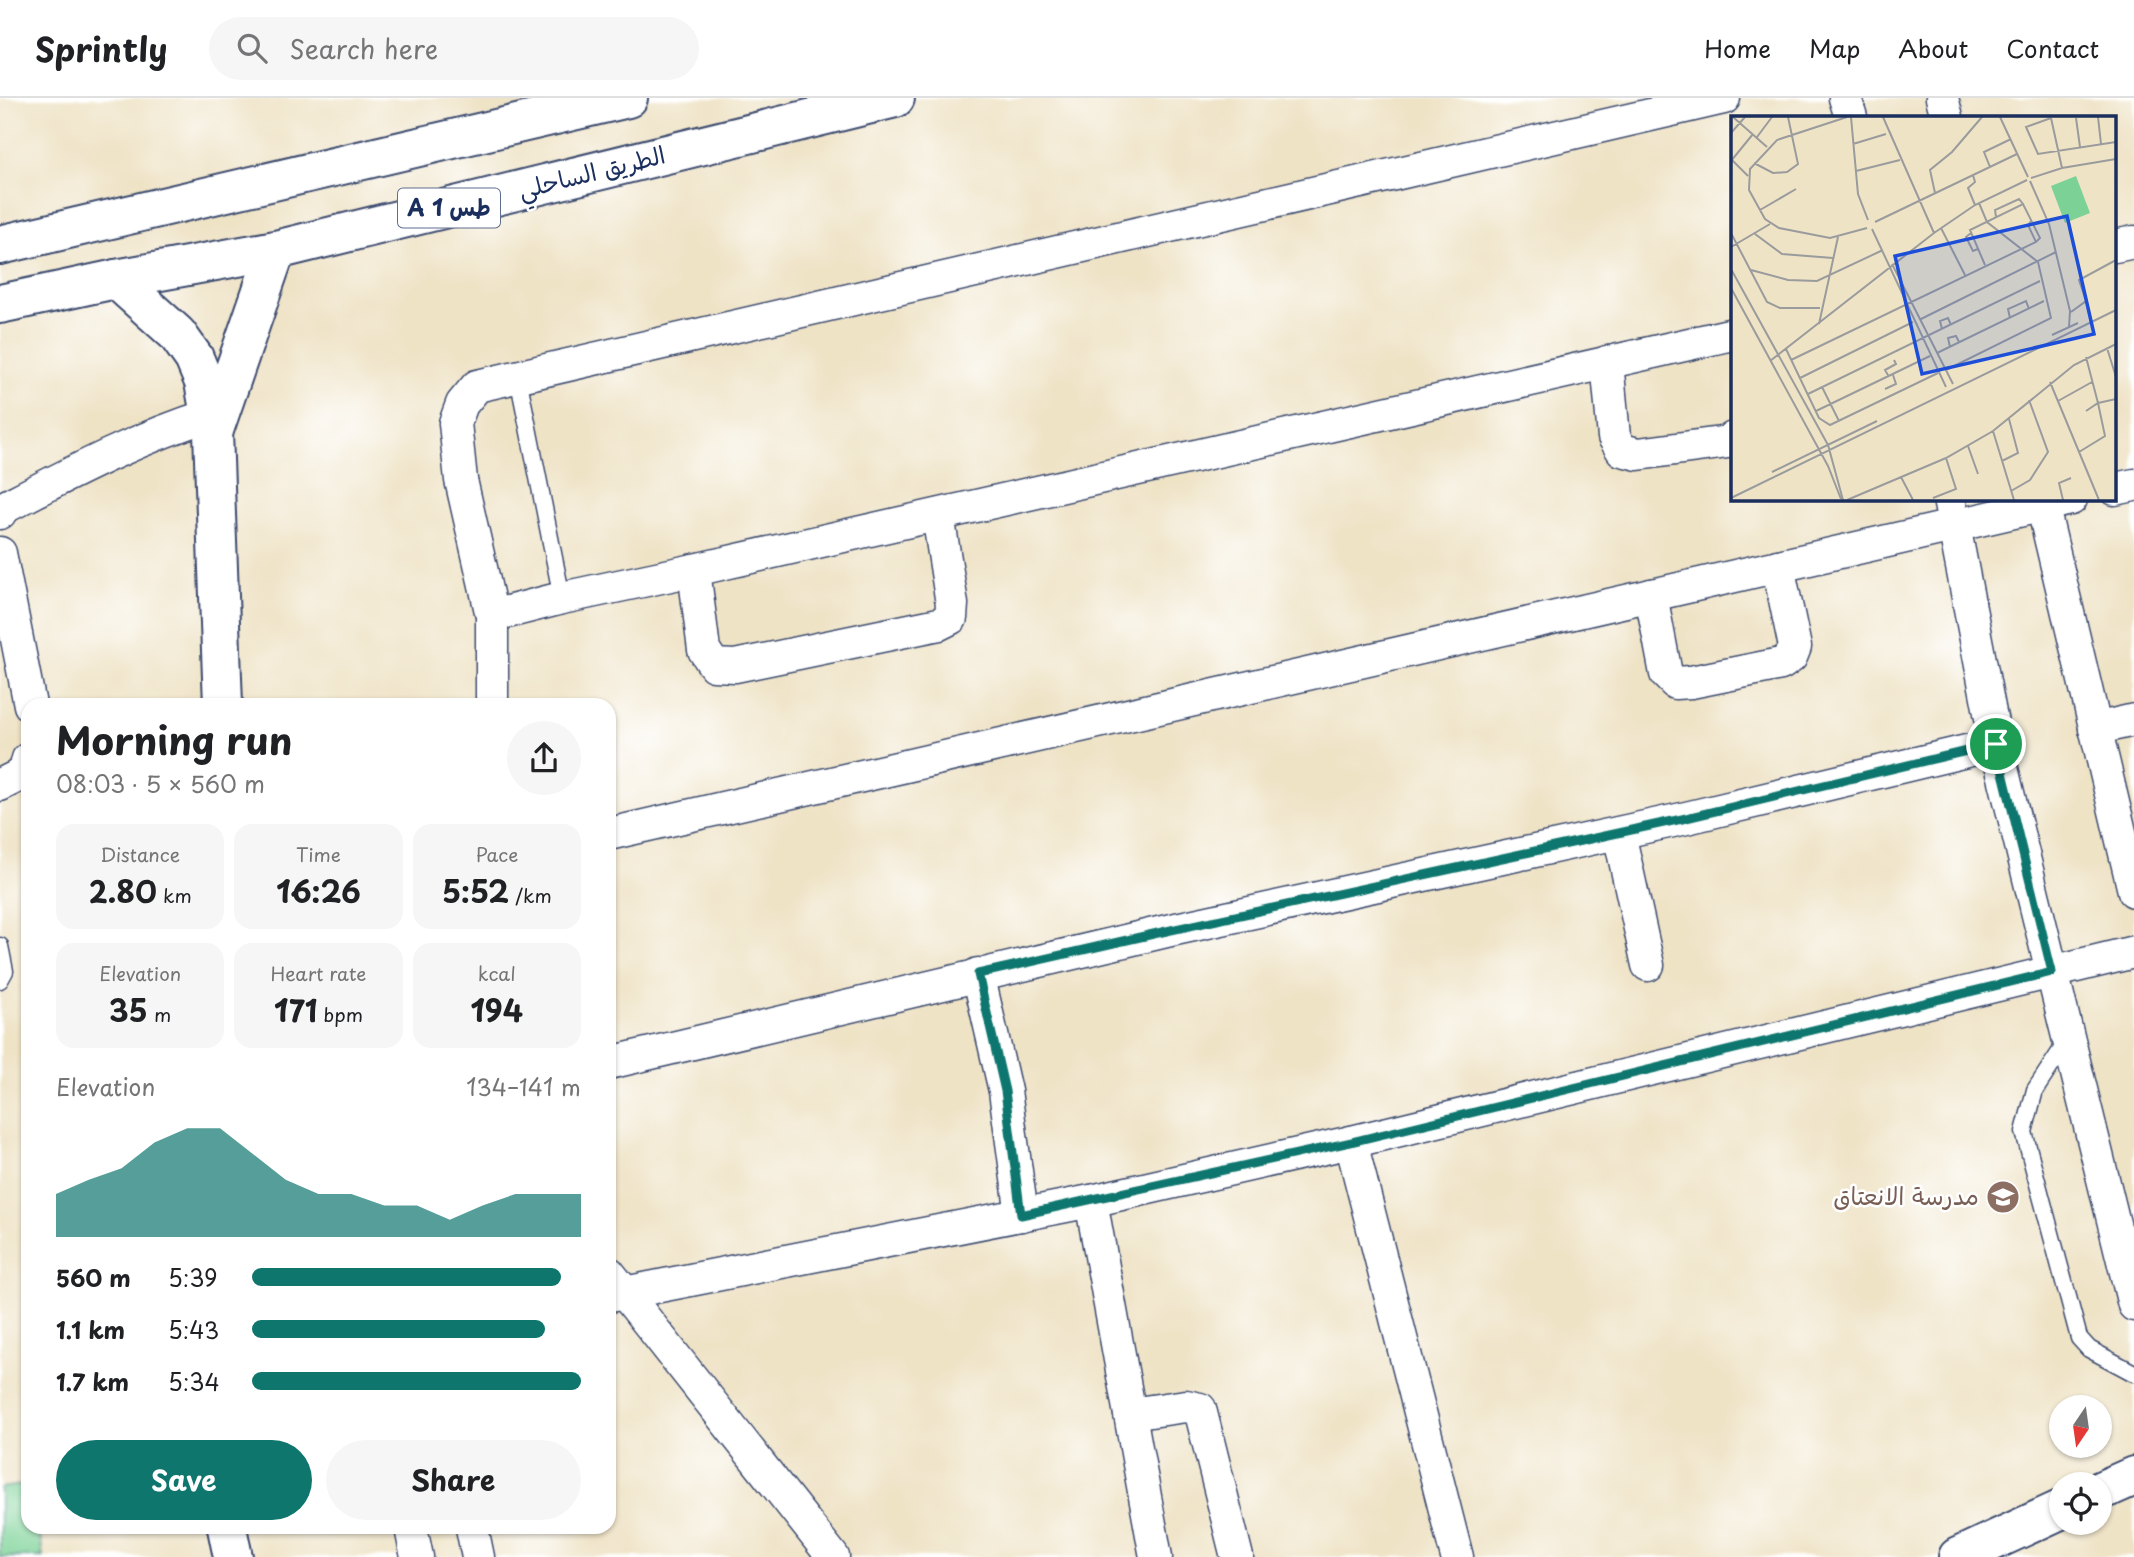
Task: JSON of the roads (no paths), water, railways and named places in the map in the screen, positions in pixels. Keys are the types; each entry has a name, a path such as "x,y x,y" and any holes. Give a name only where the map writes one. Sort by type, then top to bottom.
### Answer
{"main road":[{"name":"A 1 طس","path":"0,245 628,98"},
{"name":"الطريق الساحلي","path":"0,304 116,279 276,250 895,98"},
{"path":"211,423 276,250"},
{"path":"116,279 177,334 194,358 204,382 211,423 223,698"},
{"path":"2112,1486 2134,1476"},
{"path":"1958,1557 2049,1515"},
{"path":"228,1534 233,1557"}],"street":[{"path":"492,698 492,616 461,480 455,423 462,404 477,386 1724,98"},
{"path":"1845,98 1850,116"},
{"path":"1942,98 1947,116"},
{"path":"2116,246 2134,242"},
{"path":"492,616 1607,362 1731,342"},
{"path":"1607,362 1614,437 1622,450 1637,454 1731,440"},
{"path":"0,513 1,509 104,457 184,423 211,423"},
{"path":"2116,489 2134,485"},
{"path":"616,833 1778,566 1952,512 2051,501 2095,729 2134,891"},
{"path":"1952,512 1996,744 2134,1305"},
{"path":"694,570 705,650 714,665 735,666 939,624 951,618 951,604 938,515"},
{"path":"0,553 29,698"},
{"path":"1651,596 1666,674 1675,683 1781,664 1791,657 1795,647 1778,566"},
{"path":"2095,729 2134,720"},
{"path":"616,1061 978,974 1619,833 1996,744"},
{"path":"0,785 21,774"},
{"path":"1619,833 1648,965"},
{"path":"616,1287 1091,1201 1351,1142 2134,952"},
{"path":"978,974 1005,1091 1021,1215"},
{"path":"1351,1142 1457,1557"},
{"path":"1091,1201 1156,1557"},
{"path":"616,1288 833,1557"},
{"path":"1130,1414 1186,1406 1200,1409 1237,1557"},
{"path":"412,1534 417,1557"},
{"path":"473,1534 478,1557"}],"lane":[{"path":"518,377 562,598"},
{"path":"0,946 5,971 0,980"},
{"path":"2069,1039 2035,1090 2024,1132 2079,1338 2088,1349 2134,1373"}],"place":[{"name":"مدرسة الانعتاق","path":"2003,1197"}]}
